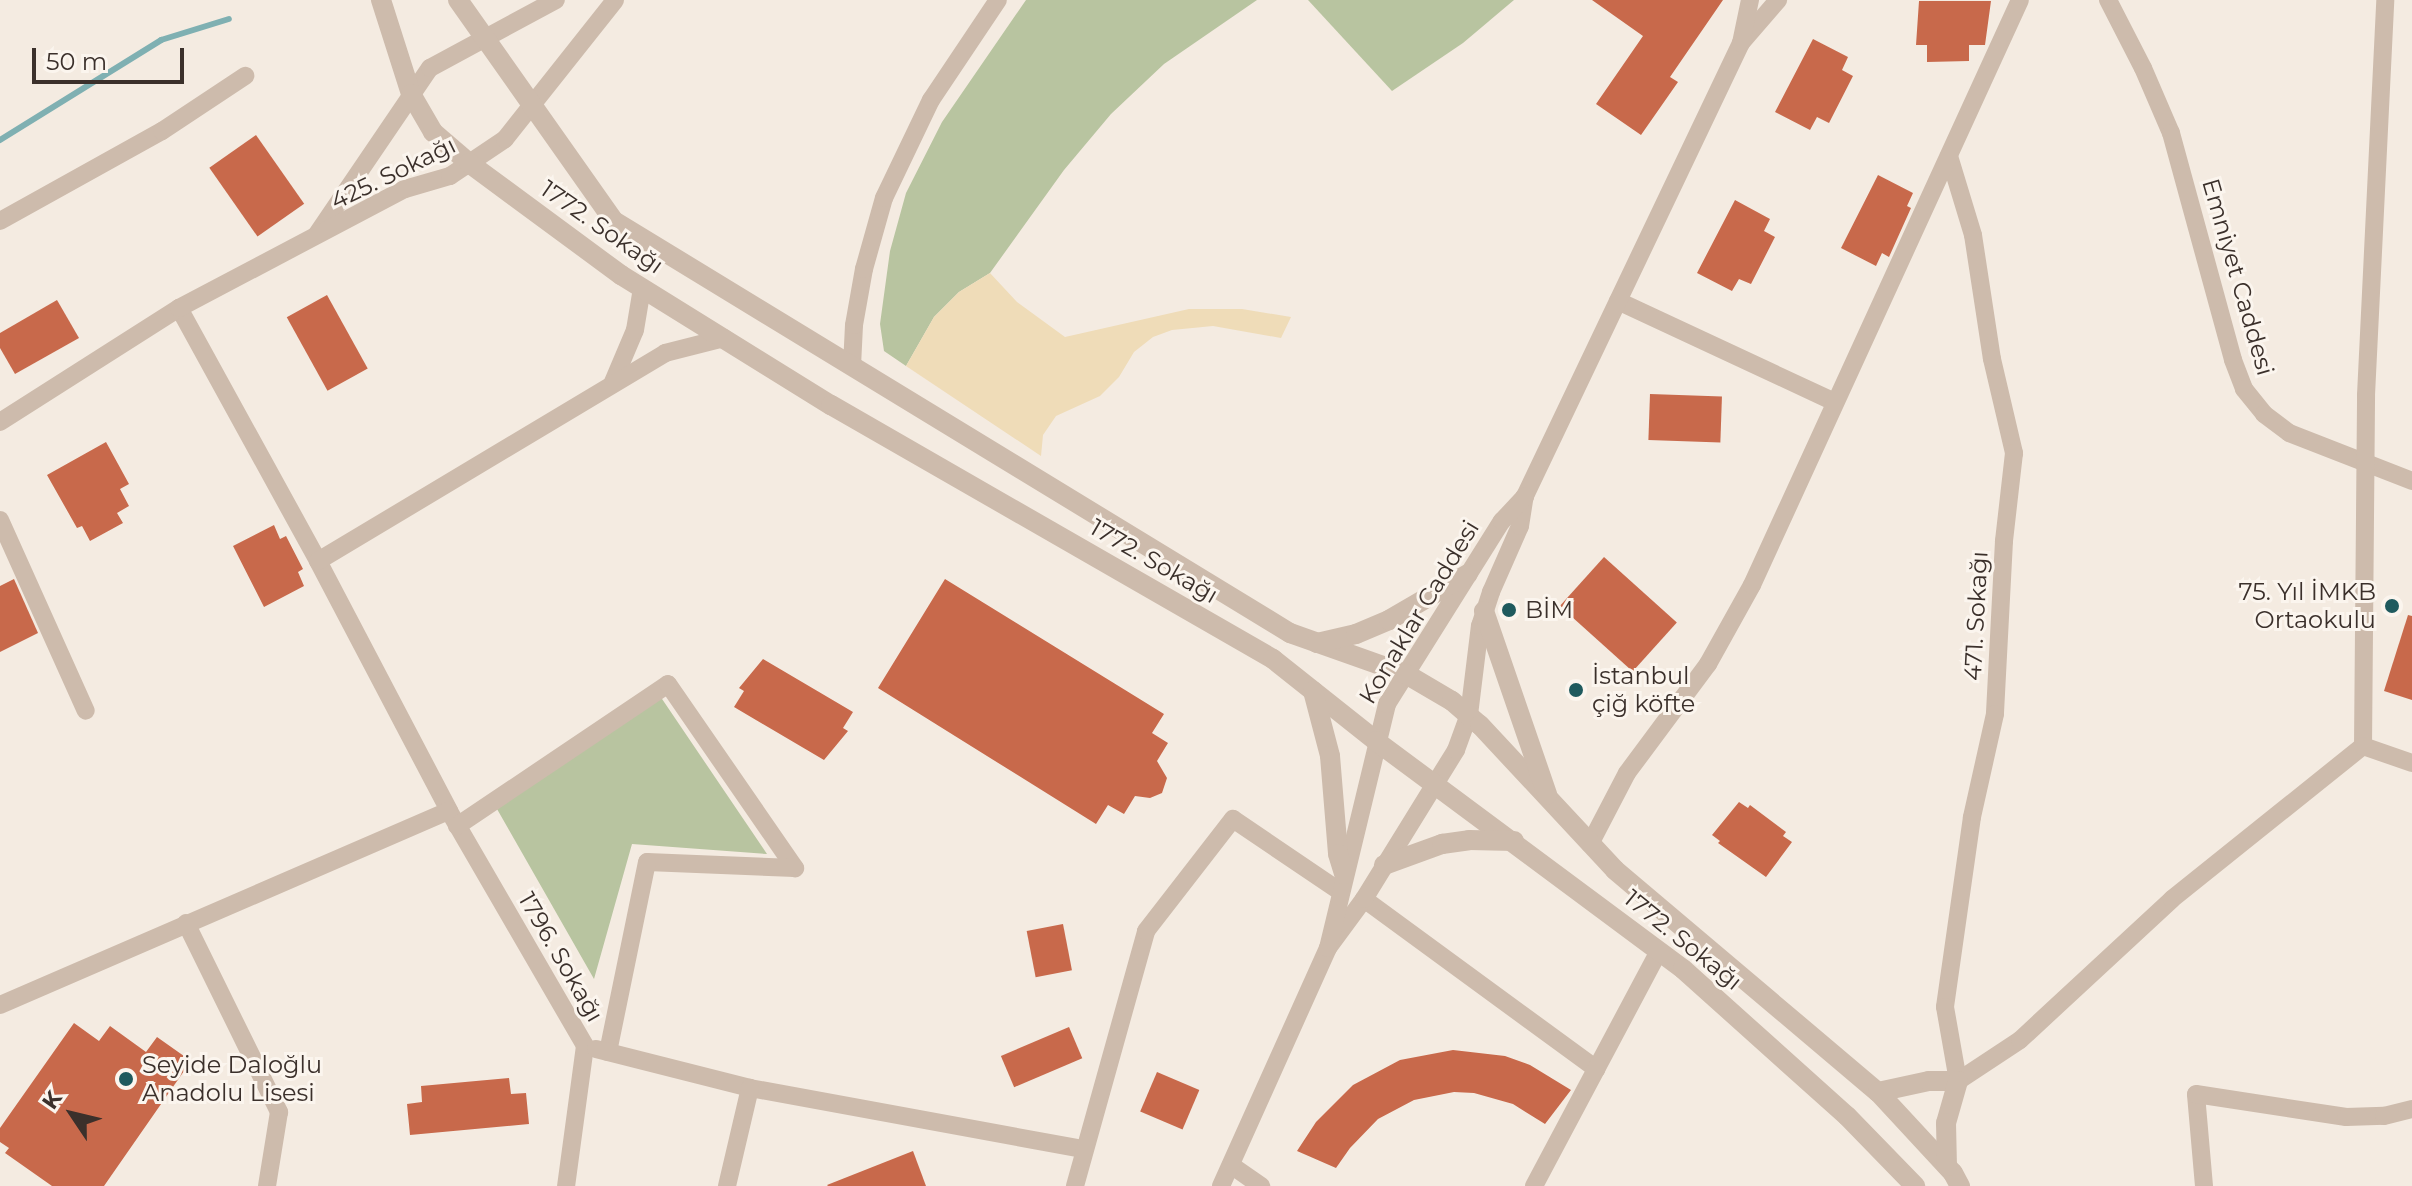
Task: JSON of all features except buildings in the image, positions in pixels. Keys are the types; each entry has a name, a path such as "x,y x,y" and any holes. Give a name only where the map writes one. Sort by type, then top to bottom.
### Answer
{"street":[{"name":"1772. Sokağı","path":"381,0 411,94 433,132 469,163 642,288 831,405 1273,659 1376,741 1659,951 1847,1116 1915,1186"},
{"name":"1772. Sokağı","path":"458,0 614,221 1290,633 1406,674 1469,715 1615,870 1878,1092 1947,1166 1960,1186"},
{"name":"425. Sokağı","path":"314,240 430,68 556,0"},
{"name":"425. Sokağı","path":"0,422 179,308 314,240 405,189 450,176 505,139 615,0"},
{"path":"852,366 854,325 864,269 884,198 931,100 998,0"},
{"name":"Konaklar Caddesi","path":"1328,948 1364,899 1456,750 1469,715 1484,611 1520,526 1525,496 1741,43 1750,0"},
{"name":"Konaklar Caddesi","path":"1741,43 1778,0"},
{"path":"1590,844 1627,773 1683,702 1731,625 2020,0"},
{"name":"Emniyet Caddesi","path":"2108,0 2143,68 2171,133 2233,360 2244,389 2276,424 2365,465 2412,481"},
{"path":"2363,746 2370,287 2385,0"},
{"path":"0,221 162,131 245,76"},
{"name":"471. Sokağı","path":"1949,156 1973,235 1992,359 2014,453 2004,541 1995,714 1972,817 1945,1007 1958,1081"},
{"path":"613,382 635,330 642,288"},
{"path":"1618,301 1835,402"},
{"name":"1796. Sokağı","path":"179,308 318,561 453,818 585,1046 566,1186"},
{"path":"318,561 665,353 724,338"},
{"name":"Konaklar Caddesi","path":"1221,1186 1328,948 1387,704 1502,521 1525,496"},
{"path":"0,520 86,711"},
{"path":"1317,643 1356,634 1389,620 1468,574"},
{"path":"1484,611 1549,801"},
{"path":"0,1005 186,923 453,818 668,684 795,868 647,862 608,1052"},
{"path":"1313,691 1330,756 1343,883"},
{"path":"1878,1092 1929,1081 1958,1081 2020,1040 2172,899 2363,746"},
{"path":"2363,746 2412,763"},
{"path":"1075,1186 1146,931 1233,819 1343,883"},
{"path":"1384,865 1442,844 1469,840 1514,841"},
{"path":"1364,899 1596,1069"},
{"path":"186,923 279,1112 267,1186"},
{"path":"1534,1186 1659,951"},
{"path":"585,1046 750,1088 1083,1149"},
{"path":"1947,1166 1946,1123 1958,1081"},
{"path":"727,1186 750,1088"},
{"path":"2204,1186 2196,1094 2346,1117 2384,1116 2412,1109"},
{"path":"1231,1165 1261,1186"}],"green space":[{"path":"1026,0 1257,0 1164,64 1111,114 1064,170 990,273 959,292 934,317 906,366 884,351 880,324 890,251 906,193 942,122"},
{"path":"1308,0 1514,0 1463,43 1392,91"},
{"path":"658,693 767,854 632,844 594,979 497,809"}],"sand":[{"path":"990,273 1017,302 1065,337 1189,309 1242,309 1291,317 1281,338 1213,326 1172,330 1153,337 1134,352 1119,377 1100,396 1056,416 1043,435 1041,456 906,366 934,317 959,292"}],"waterway":[{"path":"0,140 161,40 229,19"}],"place":[{"name":"75. Yıl İMKB Ortaokulu","path":"2392,606"},
{"name":"BİM","path":"1509,610"},
{"name":"İstanbul çiğ köfte","path":"1576,690"},
{"name":"Seyide Daloğlu Anadolu Lisesi","path":"126,1079"}]}
